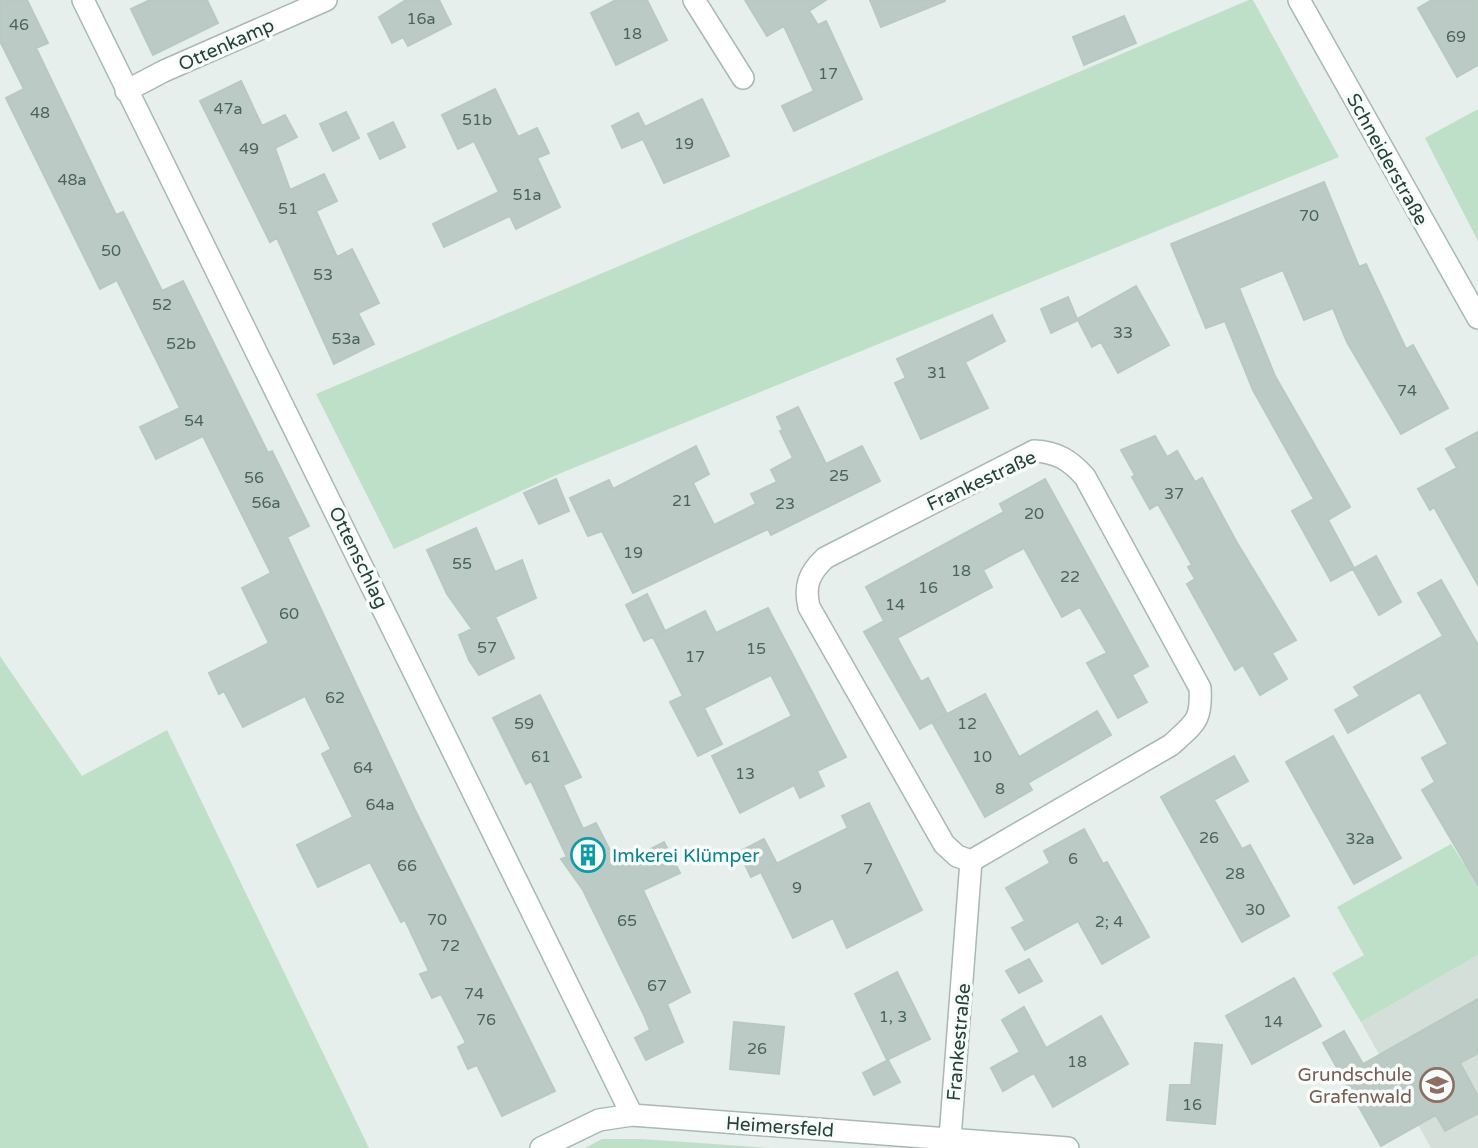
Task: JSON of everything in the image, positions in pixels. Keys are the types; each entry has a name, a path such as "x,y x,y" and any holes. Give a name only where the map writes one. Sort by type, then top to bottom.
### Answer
{"street":[{"name":"Ottenschlag","path":"83,0 632,1115"},
{"name":"Ottenkamp","path":"127,92 164,71 326,0"},
{"path":"694,0 743,78"},
{"name":"Schneiderstraße","path":"1299,0 1478,318"},
{"name":"Frankestraße","path":"1034,451 1050,452 1064,457 1085,477 1200,688 1201,711 1192,725 1171,745 971,861 957,856 944,844 809,607 805,593 808,578 825,558 1034,451"},
{"name":"Frankestraße","path":"950,1138 971,861"},
{"name":"Heimersfeld","path":"541,1148 599,1120 632,1115 1068,1148"}],"shaded area":[{"name":"Grundschule Grafenwald","path":"1478,955 1478,1148 1431,1148 1361,1022"}],"green space":[{"path":"1253,0 1339,157 561,473 394,549 316,394"},
{"path":"1478,109 1478,241 1425,138"},
{"path":"0,656 82,776 167,730 369,1148 0,1148"},
{"path":"1451,844 1464,864 1478,855 1478,955 1361,1022 1332,973 1364,955 1337,907"},
{"path":"602,1139 641,1139 771,1148 585,1148"}],"building":[{"path":"0,0 27,0 48,43 36,48 116,215 123,212 162,291 183,281 268,453 272,451 309,526 287,537 415,810 555,1091 502,1116 477,1065 468,1069 458,1047 466,1043 441,994 432,998 420,974 429,971 405,920 401,922 370,862 318,887 297,845 353,817 322,754 331,749 305,696 243,727 224,691 219,694 209,673 269,643 242,588 271,573 203,436 156,459 140,427 180,408 117,280 100,289 6,98 24,89 0,41"},
{"path":"150,0 207,0 218,23 153,55 131,9"},
{"path":"406,0 439,0 451,24 408,46 403,37 392,43 379,17"},
{"path":"616,0 647,0 667,40 616,65 591,13"},
{"path":"745,0 826,0 809,11 818,25 826,21 862,99 794,131 782,106 814,91 784,26 767,36"},
{"path":"870,0 945,0 945,1 881,27"},
{"path":"1432,0 1478,0 1478,65 1457,77 1418,8"},
{"path":"1124,16 1136,43 1084,65 1073,37"},
{"path":"241,81 262,126 285,115 297,137 275,148 290,190 324,174 337,201 316,211 337,257 352,249 379,303 358,313 374,344 334,364 277,238 270,242 200,101"},
{"path":"495,89 518,137 537,128 549,153 537,158 560,207 516,229 510,216 444,247 433,224 499,192 474,141 458,149 442,115"},
{"path":"702,99 729,156 664,183 643,139 622,148 612,126 638,113 645,127"},
{"path":"346,112 359,138 333,151 320,124"},
{"path":"393,122 405,147 380,159 368,134"},
{"path":"1324,182 1359,267 1366,264 1406,349 1413,345 1448,408 1401,434 1347,342 1333,308 1304,320 1283,270 1239,288 1275,376 1350,507 1328,520 1354,568 1331,581 1292,511 1314,499 1253,390 1225,321 1206,328 1171,244"},
{"path":"1136,286 1169,345 1118,373 1101,342 1092,347 1078,320 1051,333 1041,309 1068,297 1077,319"},
{"path":"992,315 1005,341 965,362 988,408 921,439 895,383 906,378 897,359"},
{"path":"798,407 826,464 862,446 880,481 771,535 768,529 633,593 602,531 588,536 570,498 609,480 613,489 696,446 709,474 693,483 714,525 756,504 751,494 777,482 771,470 793,458 780,431 783,430 777,417"},
{"path":"1478,432 1478,585 1434,507 1430,510 1418,489 1457,468 1446,449"},
{"path":"1155,436 1167,457 1177,451 1195,482 1202,478 1236,541 1296,640 1272,653 1287,679 1260,695 1243,665 1235,670 1187,584 1195,579 1188,567 1192,565 1158,504 1150,509 1121,450"},
{"path":"556,479 569,511 539,524 524,493"},
{"path":"1045,479 1148,666 1132,675 1147,702 1118,718 1087,663 1107,653 1080,607 1062,617 1024,548 983,570 992,587 897,638 921,682 928,678 947,714 920,729 864,632 884,621 866,587 1004,512 1000,504"},
{"path":"476,528 495,572 522,560 536,598 495,617 514,658 479,675 469,660 459,635 472,629 447,594 427,550"},
{"path":"1376,556 1401,602 1379,615 1353,569"},
{"path":"1441,580 1478,645 1478,885 1422,790 1435,782 1422,758 1448,744 1420,692 1348,733 1335,710 1360,696 1354,687 1443,636 1418,593"},
{"path":"647,594 665,631 644,641 626,605"},
{"path":"768,608 846,757 817,771 824,786 800,798 794,785 740,813 712,756 792,716 771,675 704,708 722,744 698,756 670,702 683,696 653,637 705,611 716,633"},
{"path":"985,694 1019,757 1097,711 1111,735 1028,783 1032,790 985,817 932,722"},
{"path":"540,695 581,777 563,785 583,829 596,823 618,866 664,842 680,873 643,890 690,992 667,1004 683,1042 646,1060 635,1038 650,1030 644,1015 583,890 561,859 567,857 531,781 526,784 493,718"},
{"path":"1333,736 1401,858 1354,884 1286,762"},
{"path":"1234,756 1248,781 1214,800 1242,849 1250,845 1289,916 1242,942 1161,797"},
{"path":"869,803 922,910 847,948 833,918 793,938 761,872 751,877 739,852 764,839 777,864 848,828 842,816"},
{"path":"1084,829 1103,864 1107,862 1149,937 1102,964 1078,921 1025,950 1012,928 1025,921 1006,888 1050,863 1044,851"},
{"path":"1029,959 1042,981 1019,993 1006,971"},
{"path":"897,972 930,1039 887,1060 855,994"},
{"path":"1294,978 1321,1026 1252,1064 1226,1016"},
{"path":"1478,999 1478,1053 1460,1063 1478,1096 1478,1113 1445,1131 1436,1115 1381,1146 1323,1043 1344,1031 1363,1064"},
{"path":"1024,1007 1046,1048 1101,1016 1128,1064 1053,1107 1034,1073 1003,1091 991,1068 1020,1052 1002,1020"},
{"path":"734,1022 784,1027 779,1074 730,1069"},
{"path":"1195,1043 1222,1045 1215,1124 1167,1120 1170,1085 1191,1085"},
{"path":"888,1060 900,1082 874,1095 863,1073"}],"place":[{"name":"Imkerei Klümper","path":"588,855"},
{"name":"Grundschule Grafenwald","path":"1437,1085"}]}
